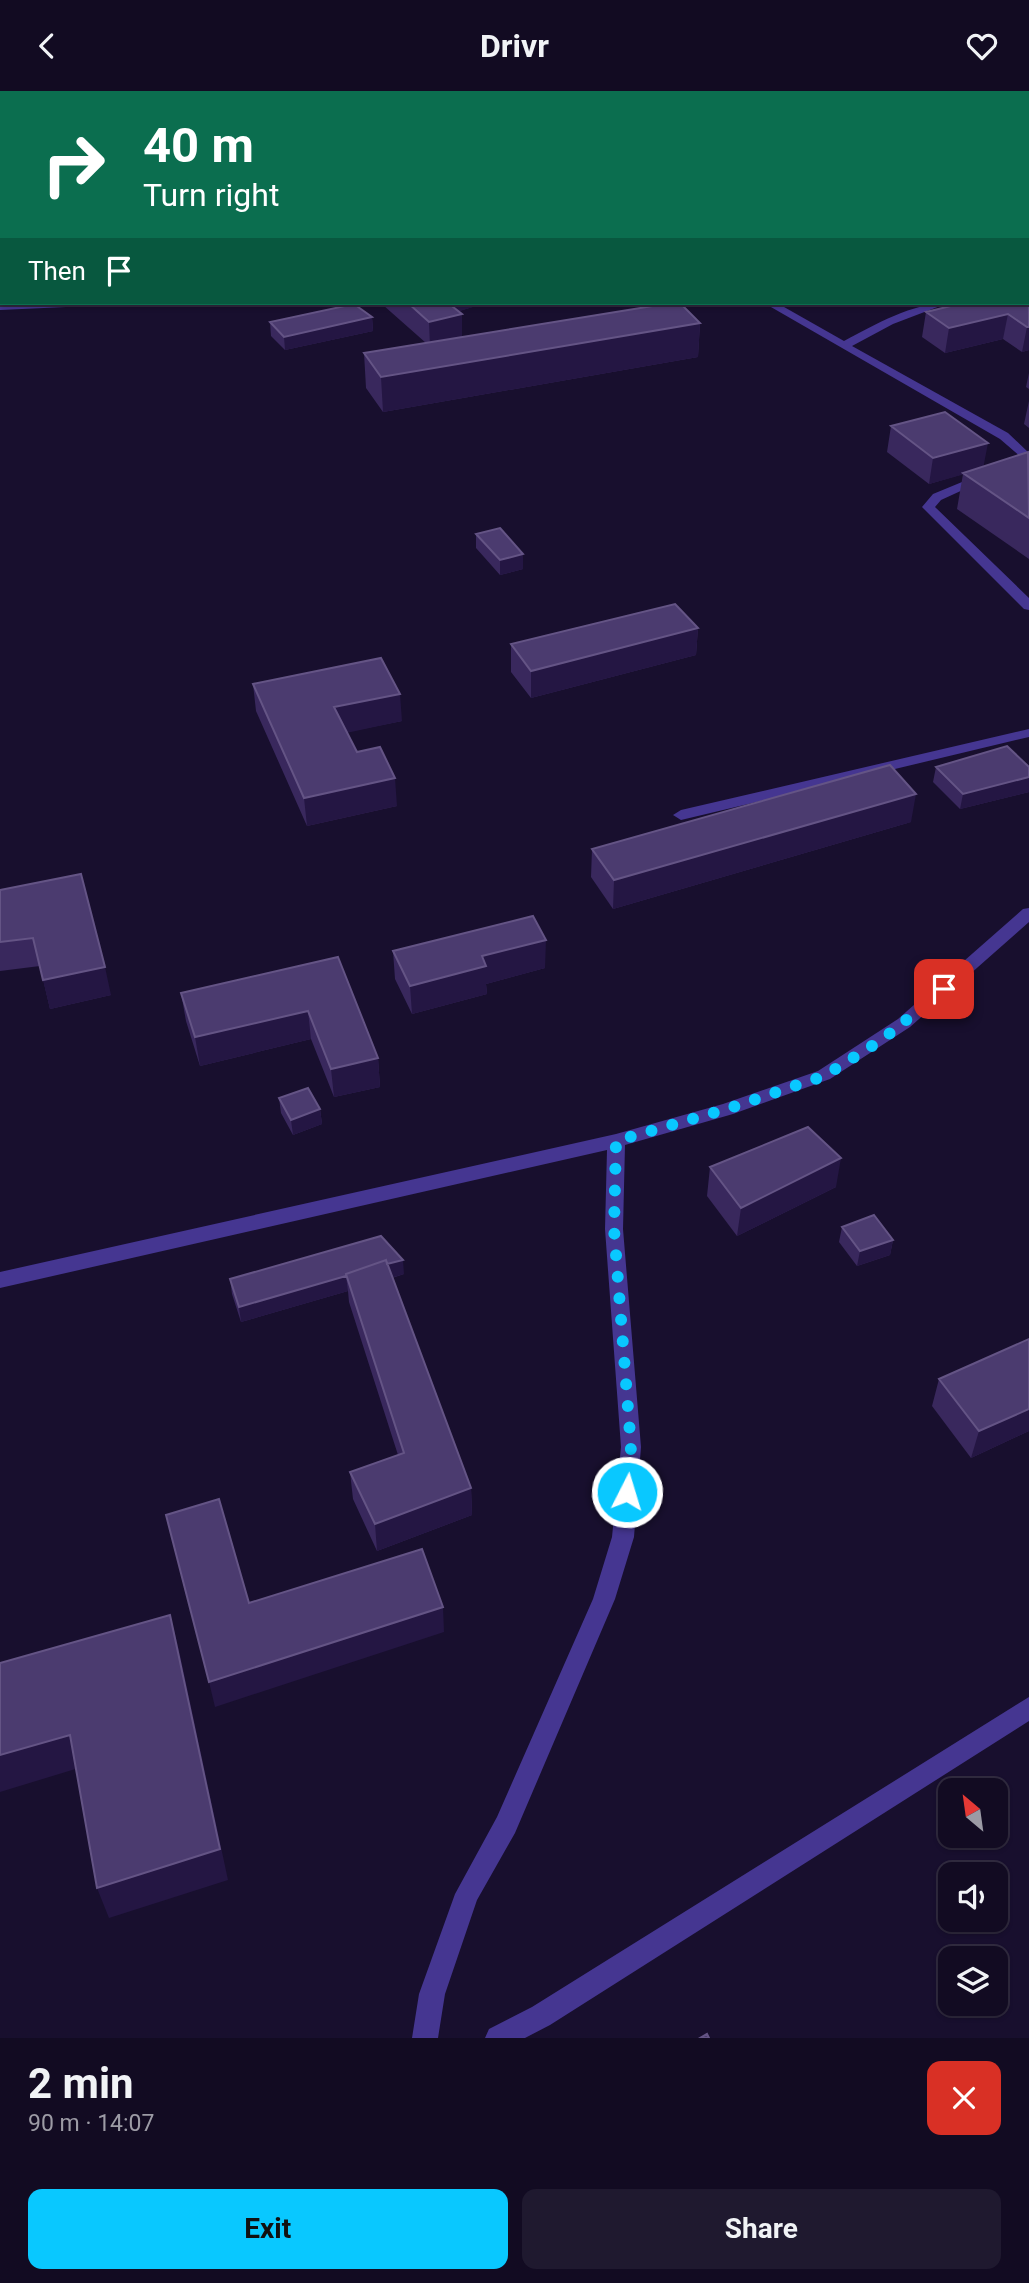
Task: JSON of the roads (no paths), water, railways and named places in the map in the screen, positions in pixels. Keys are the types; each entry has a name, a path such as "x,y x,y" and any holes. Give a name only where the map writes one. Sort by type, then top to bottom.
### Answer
{"street":[{"path":"0,307 44,305"},
{"path":"773,305 847,344 1004,436 1025,462"},
{"path":"847,344 889,322 937,305"},
{"path":"994,474 937,497 928,507 1029,606"},
{"path":"681,815 1029,733"},
{"path":"0,1280 226,1226 616,1141 727,1109 824,1076 904,1023 1029,913"},
{"path":"425,2038 432,1994 467,1894 506,1825 604,1599 623,1537 631,1447 614,1229 616,1141"},
{"path":"498,2038 553,2009 1029,1708"}]}
